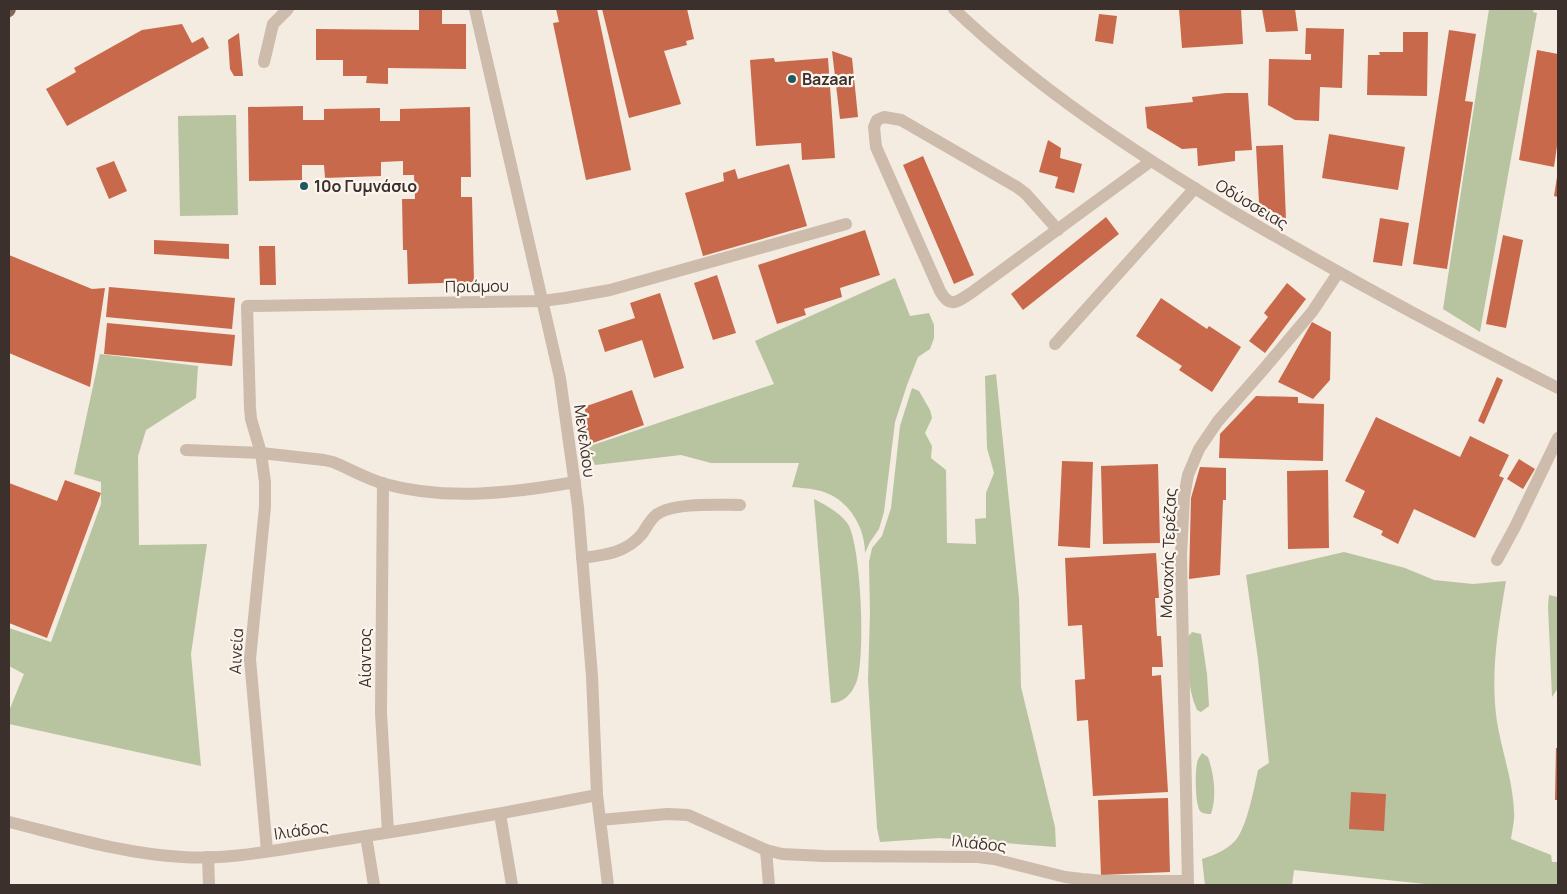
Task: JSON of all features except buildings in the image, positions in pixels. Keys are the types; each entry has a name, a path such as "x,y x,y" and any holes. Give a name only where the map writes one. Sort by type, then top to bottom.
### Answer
{"street":[{"path":"264,62 273,24 288,9"},
{"name":"Μενελάου","path":"474,9 560,378 575,482 592,676 597,795 608,885"},
{"name":"Οδύσσειας","path":"954,9 1076,111 1151,161 1338,273 1558,388"},
{"path":"1058,230 1026,194 1007,180 901,120 884,117 878,120 874,127 876,146 946,301 955,302 971,293 1058,230 1151,161"},
{"path":"1055,344 1195,188"},
{"name":"Πριάμου","path":"261,453 250,408 247,306 565,298 618,288 846,224"},
{"name":"Μοναχής Τερέζας","path":"1187,883 1181,555 1184,497 1188,475 1199,449 1218,421 1312,312 1338,273"},
{"path":"1496,560 1515,527 1558,438"},
{"path":"186,450 304,456 332,462 383,483 432,491 516,492 575,482"},
{"name":"Αινεία","path":"261,453 265,482 265,506 260,574 250,659 267,851"},
{"name":"Αίαντος","path":"383,483 381,713 388,832"},
{"path":"582,558 622,551 640,536 655,516 665,510 700,505 740,505"},
{"name":"Ιλιάδος","path":"9,822 148,854 208,857 267,851 366,836 500,814 597,795"},
{"path":"500,814 512,885"},
{"name":"Ιλιάδος","path":"600,820 667,814 688,815 766,850 799,856 978,857 1082,879 1187,883"},
{"path":"366,836 374,885"},
{"path":"766,850 770,885"},
{"path":"208,857 209,885"}],"green space":[{"path":"1489,9 1534,9 1533,12 1537,13 1480,332 1443,309"},
{"path":"236,115 238,215 180,216 178,116"},
{"path":"895,278 910,316 929,313 934,325 934,338 930,349 918,357 895,422 884,512 879,529 865,553 862,532 852,513 845,505 827,493 813,489 792,487 799,463 711,463 681,455 595,465 587,447 774,384 755,341"},
{"path":"100,354 198,366 196,398 146,430 138,456 139,545 207,544 191,654 201,766 9,724 9,711 24,674 9,666 9,628 51,642 101,504 101,482 74,474"},
{"path":"996,374 1019,598 1021,687 1055,827 1056,847 939,838 880,842 877,828 868,680 869,562 872,548 882,536 891,508 900,426 912,388 919,391 930,410 932,418 925,433 932,446 931,458 946,470 947,543 976,544 975,519 986,518 986,493 994,473 987,448 985,376"},
{"path":"814,499 837,513 848,524 856,555 859,578 861,651 859,670 852,691 846,698 835,703 831,703"},
{"path":"1344,552 1405,568 1434,580 1473,584 1506,581 1498,634 1494,686 1497,722 1513,800 1514,819 1511,839 1551,855 1552,862 1558,862 1558,885 1434,885 1294,870 1292,885 1205,885 1202,859 1222,851 1238,837 1248,814 1258,770 1269,763 1258,659 1246,575"},
{"path":"1549,595 1558,597 1558,688 1552,697 1548,606"},
{"path":"1192,632 1201,634 1207,674 1209,706 1201,712 1197,710 1194,702 1188,675 1186,639"},
{"path":"1202,753 1208,757 1212,771 1214,800 1211,814 1200,811 1197,802 1196,768"}],"place":[{"name":"Bazaar","path":"792,79"},
{"name":"10ο Γυμνάσιο","path":"304,186"}]}
